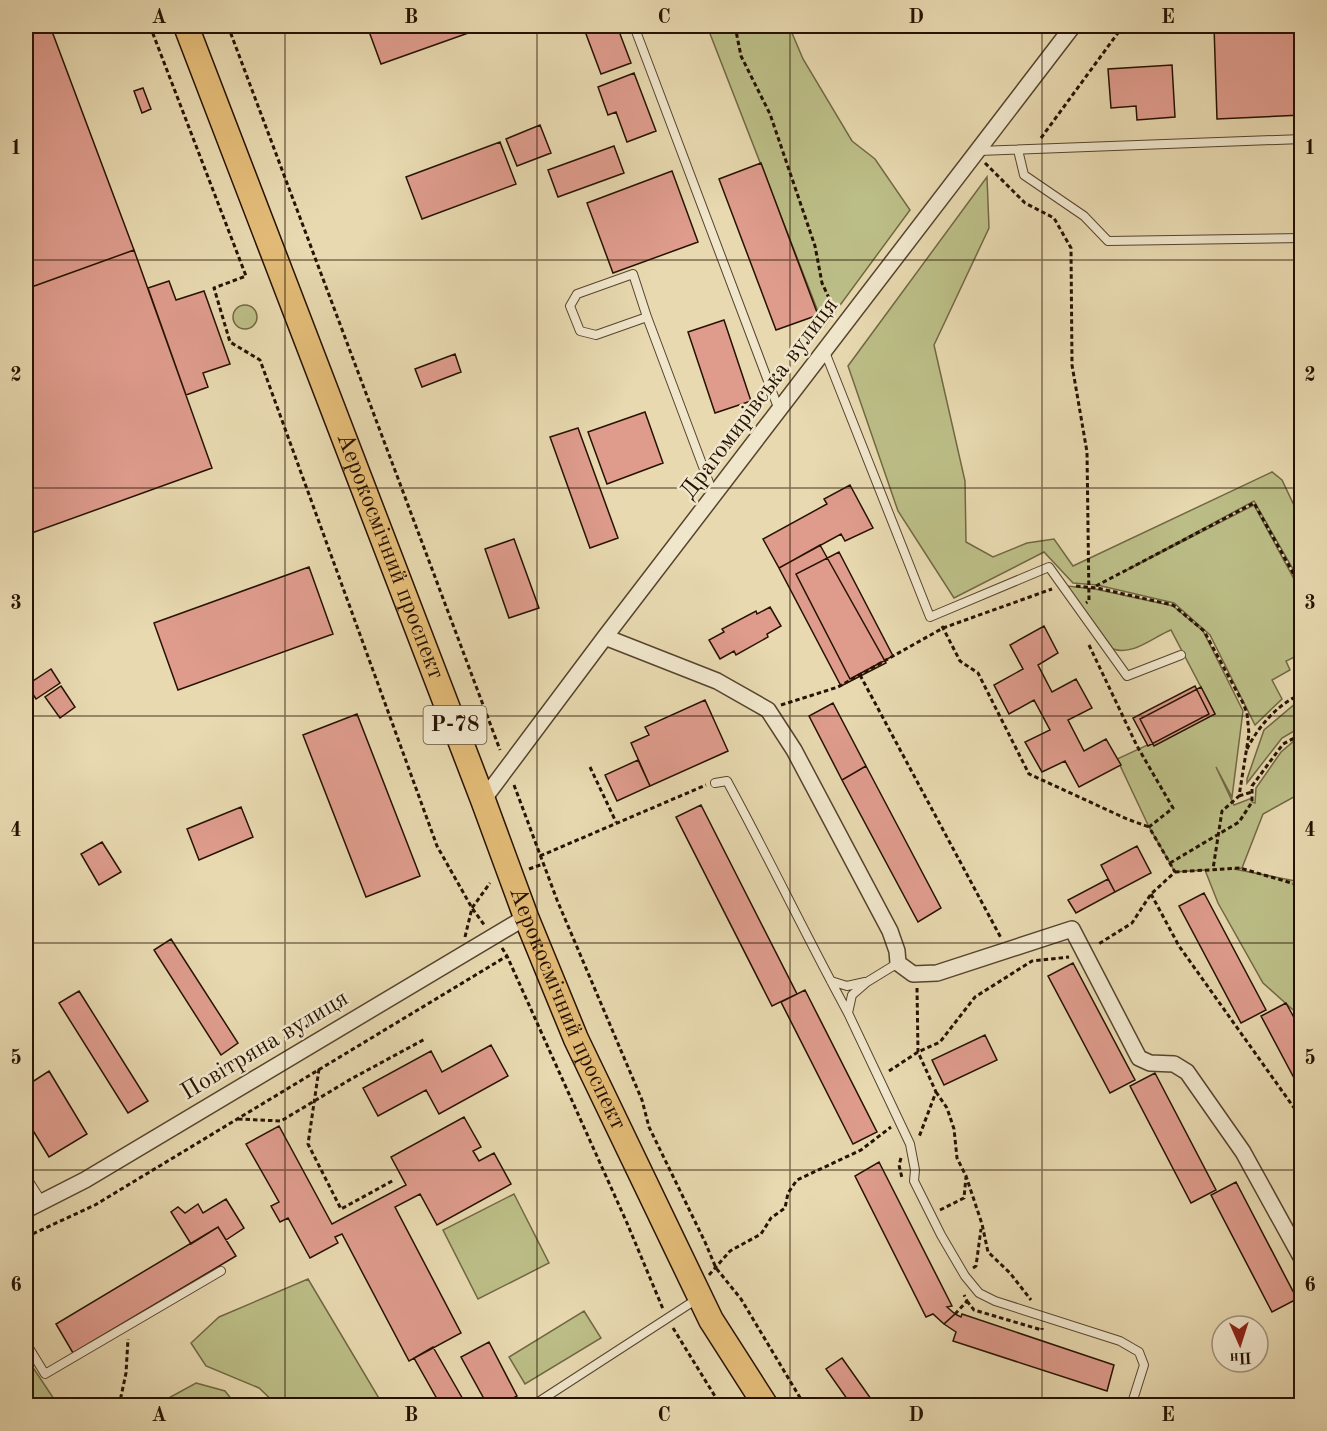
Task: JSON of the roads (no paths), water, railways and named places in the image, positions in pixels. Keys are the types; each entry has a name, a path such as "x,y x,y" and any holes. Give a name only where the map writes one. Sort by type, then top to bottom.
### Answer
{"highway":[{"name":"Аерокосмічний проспект","path":"186,26 526,917 576,1039 711,1320 766,1406"}],"street":[{"name":"Драгомирівська вулиця","path":"483,800 1073,26"},
{"path":"605,637 717,681 768,710 794,750 890,931 897,951 898,963 913,974 937,973 1035,943 1072,929 1139,1058 1150,1063 1174,1064 1186,1071 1243,1152 1302,1259"},
{"name":"Повітряна вулиця","path":"26,1210 85,1180 526,917"}],"lane":[{"path":"634,26 779,411"},
{"path":"978,151 1302,139"},
{"path":"1018,150 1024,175 1084,216 1108,241 1302,238"},
{"path":"647,317 596,335 580,331 570,306 577,294 633,273 714,497"},
{"path":"825,352 930,617 1049,567 1127,676 1181,655"},
{"path":"715,783 727,781 768,855 815,953 848,1013 910,1144 915,1170 914,1181 965,1276 979,1293 1120,1341 1139,1352 1144,1365 1131,1406"},
{"path":"848,1013 852,995 867,982 898,963"},
{"path":"831,981 847,986 867,982"},
{"path":"26,1177 42,1202"},
{"path":"26,1343 45,1374 221,1271"},
{"path":"531,1406 667,1319 698,1294"}]}
